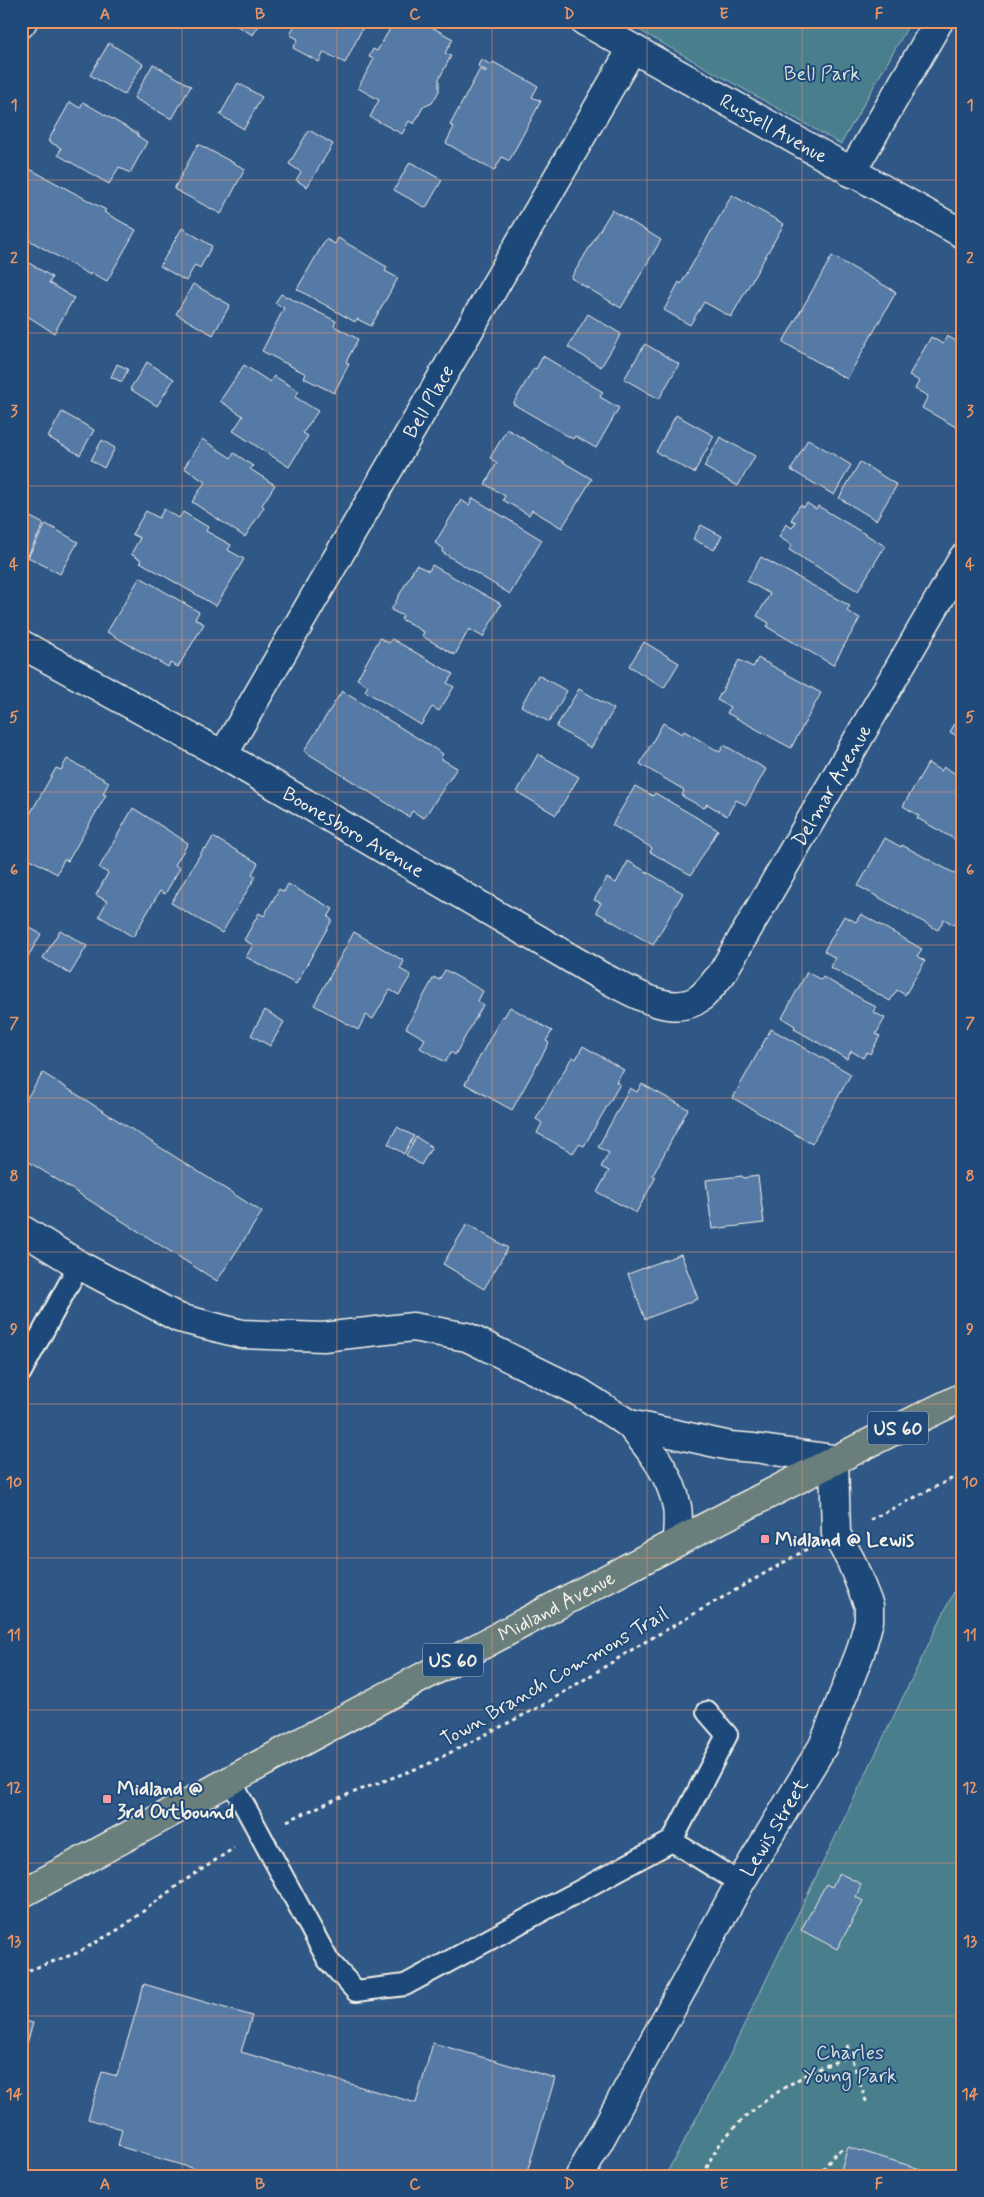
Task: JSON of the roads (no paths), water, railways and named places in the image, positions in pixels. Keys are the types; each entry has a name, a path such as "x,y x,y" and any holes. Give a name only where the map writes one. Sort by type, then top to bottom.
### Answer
{"main road":[{"name":"Midland Avenue","path":"21,1894 230,1779 834,1459 963,1397"}],"street":[{"name":"Russell Avenue","path":"584,21 851,173 963,234"},
{"path":"851,173 938,21"},
{"name":"Bell Place","path":"223,755 632,48"},
{"name":"Delmar Avenue","path":"690,1003 700,998 721,975 963,558"},
{"name":"Boonesboro Avenue","path":"21,644 223,755 600,975 648,1000 665,1005 690,1003"},
{"path":"21,1229 80,1265 179,1318 242,1334 323,1337 413,1327 467,1336 579,1392 630,1424 658,1458 671,1488 677,1507 677,1542"},
{"path":"630,1424 730,1446 834,1459"},
{"name":"Lewis Street","path":"580,2176 740,1883 824,1746 860,1653 869,1621 869,1606 851,1560 836,1534 834,1459"}],"lane":[{"path":"21,1372 80,1265"},
{"path":"230,1779 328,1960 356,1991 405,1985 672,1841 727,1735 706,1712"},
{"path":"672,1841 740,1883"}],"place":[{"name":"Midland @ Lewis","path":"765,1539"},
{"name":"Midland @ 3rd Outbound","path":"107,1799"}],"park label":[{"name":"Bell Park","path":"822,73"},
{"name":"Charles Young Park","path":"850,2064"}]}
